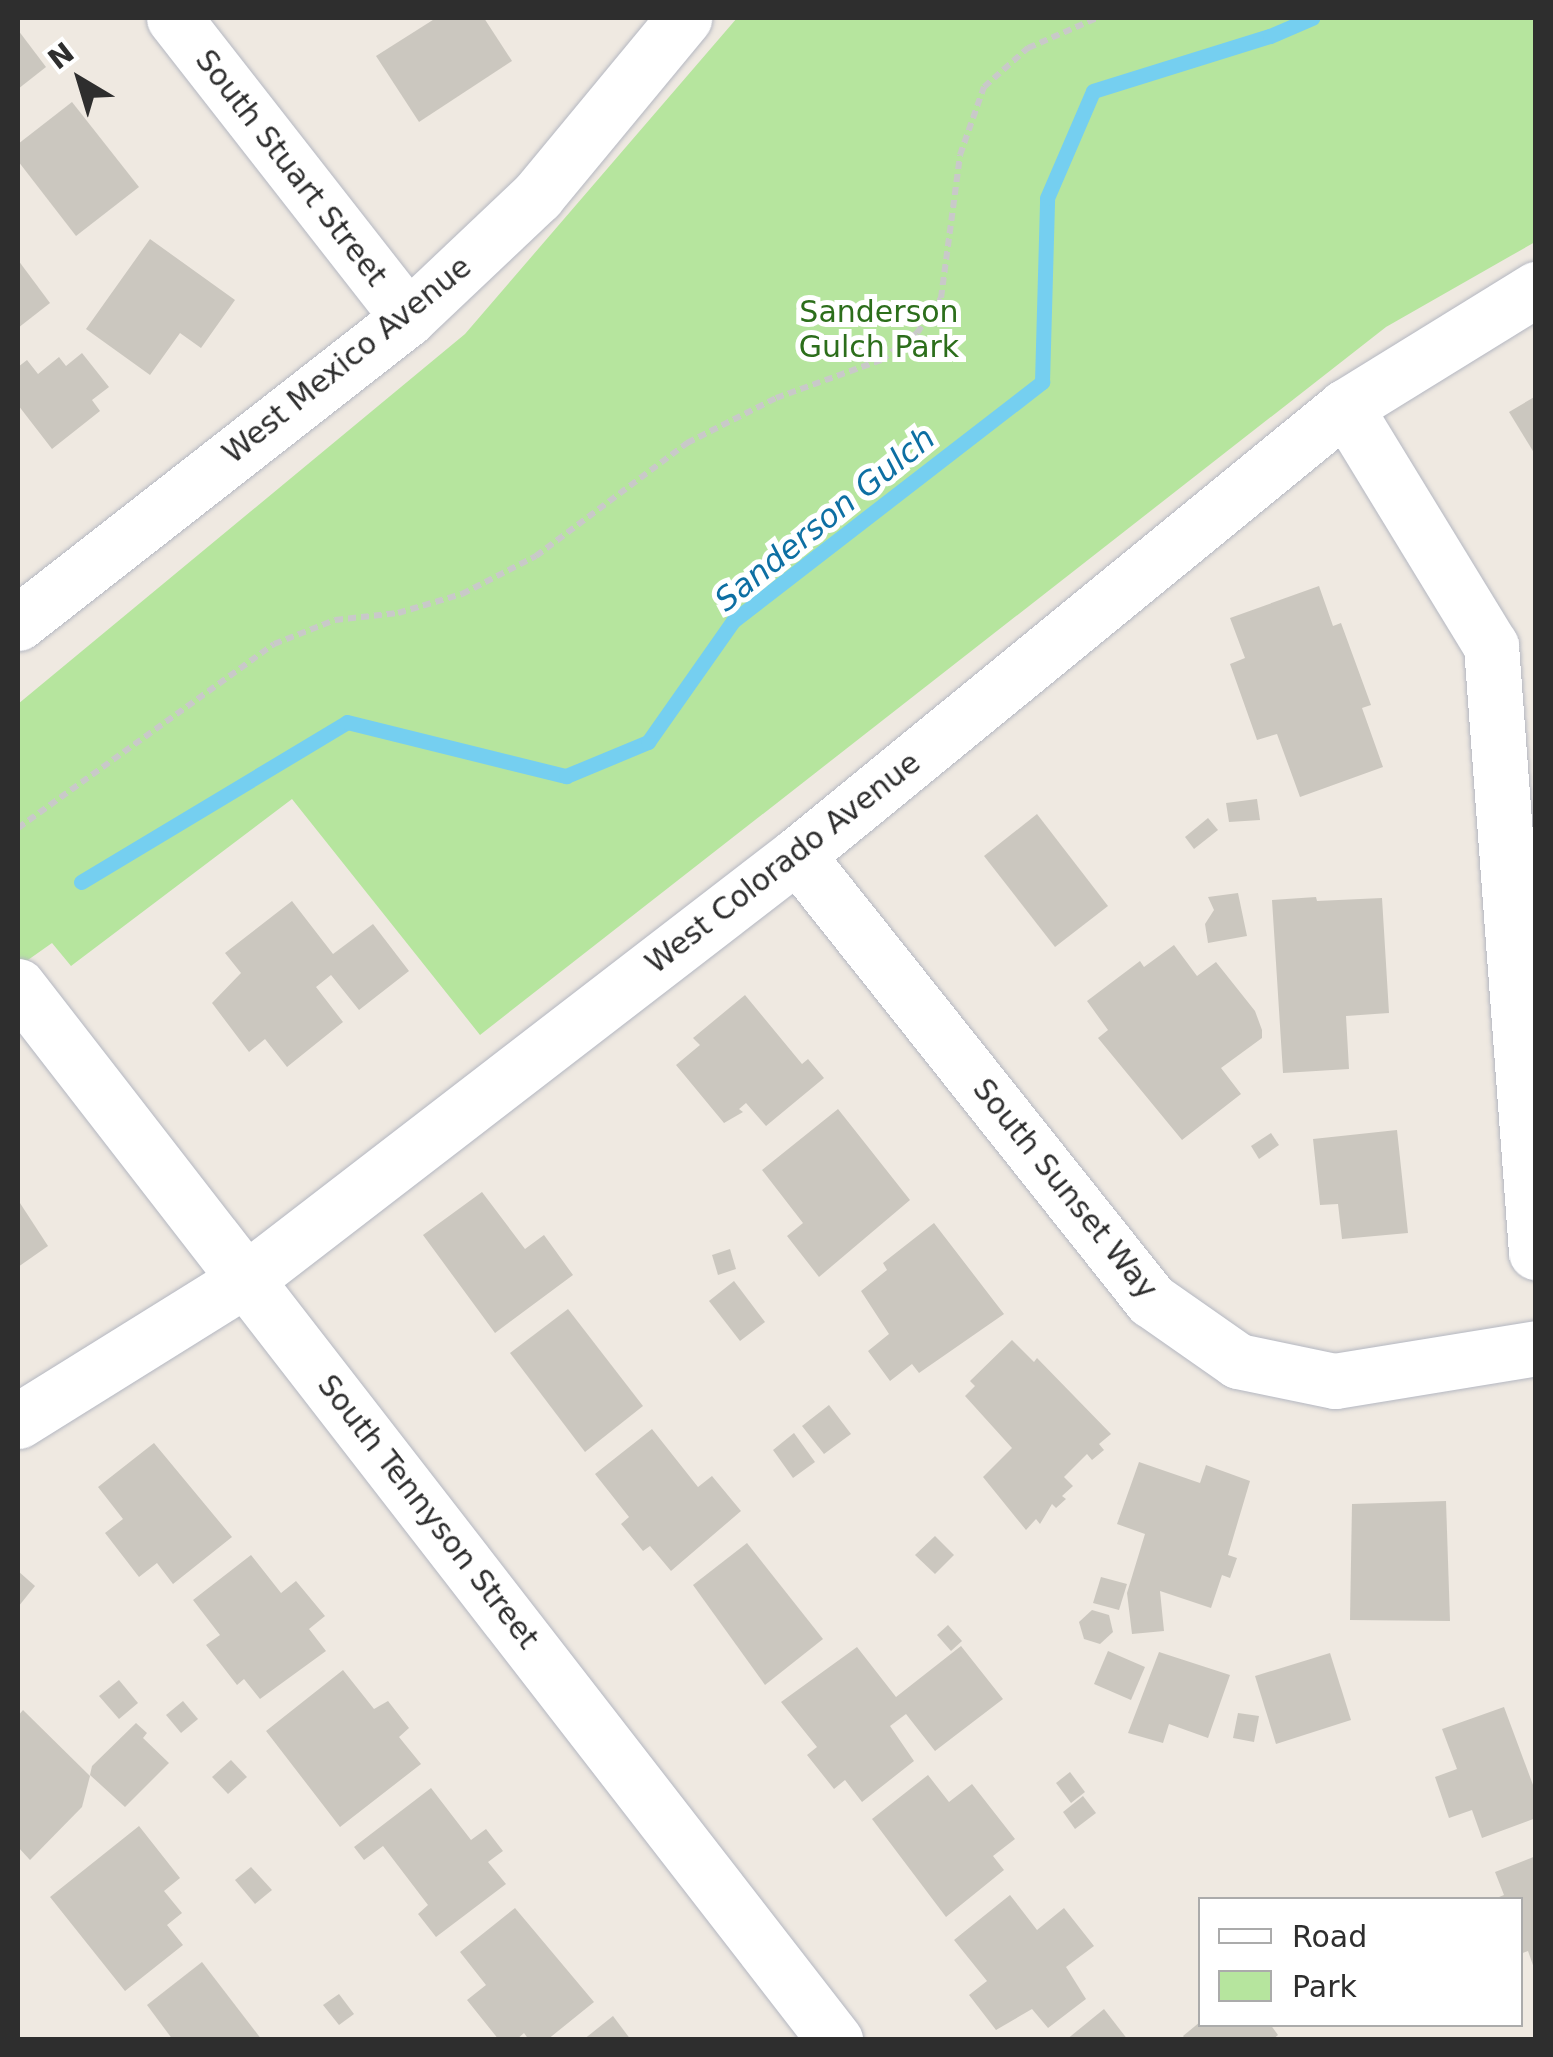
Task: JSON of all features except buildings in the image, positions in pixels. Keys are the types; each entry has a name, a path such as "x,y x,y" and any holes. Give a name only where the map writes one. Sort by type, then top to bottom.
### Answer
{"street":[{"name":"South Stuart Street","path":"174,18 408,318"},
{"name":"West Mexico Avenue","path":"18,623 408,318 538,196 684,18"},
{"name":"West Colorado Avenue","path":"18,1421 248,1278 797,855 1345,407 1536,289"},
{"path":"1345,407 1491,646 1536,1252"},
{"name":"South Sunset Way","path":"797,855 1152,1300 1238,1362 1335,1381 1536,1348"},
{"name":"South Tennyson Street","path":"18,986 836,2040"}],"path":[{"path":"18,828 274,644 335,620 398,613 462,594 536,556 686,443 776,398 881,360 917,334 941,298 960,154 984,87 1028,48 1096,18"}],"green space":[{"name":"Sanderson Gulch Park","path":"737,18 1535,18 1535,242 1386,327 480,1035 292,799 71,966 52,943 18,967 18,704 465,334"}],"waterway":[{"name":"Sanderson Gulch","path":"81,882 347,722 566,776 648,742 733,621 1042,382 1047,198 1093,91 1270,36 1312,18"}]}
